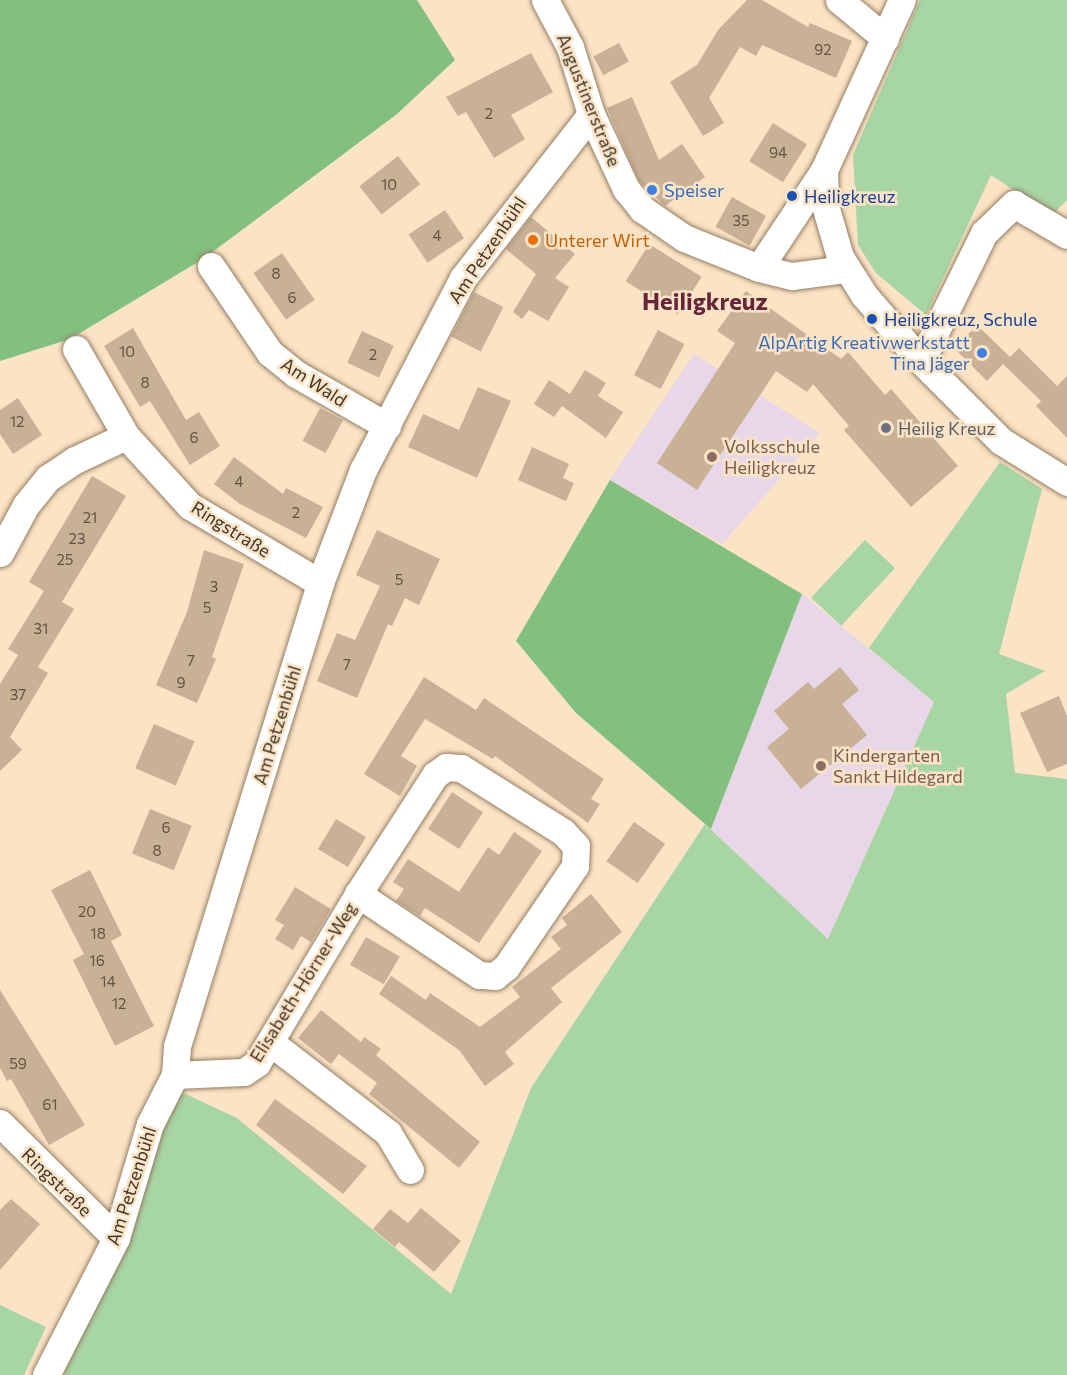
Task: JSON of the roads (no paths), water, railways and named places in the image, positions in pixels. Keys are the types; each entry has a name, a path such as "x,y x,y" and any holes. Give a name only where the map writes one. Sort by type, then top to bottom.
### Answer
{"street":[{"name":"Augustinerstraße","path":"545,0 570,47 591,114 626,189 642,209 684,238 759,267 792,276 845,269"},
{"path":"839,0 885,38"},
{"path":"759,267 824,170 902,0"},
{"name":"Am Petzenbühl","path":"46,1375 116,1238 150,1124 175,1075 177,1046 320,583 363,470 463,278 591,114"},
{"path":"824,170 825,205 845,269 921,361 1002,441 1067,482"},
{"path":"921,361 984,233 1014,204 1067,235"},
{"name":"Am Wald","path":"211,266 270,353 296,374 387,426"},
{"name":"Ringstraße","path":"76,349 126,436 153,471 190,506 320,583"},
{"path":"0,553 26,505 48,478 75,459 126,436"},
{"name":"Elisabeth-Hörner-Weg","path":"175,1075 244,1072 257,1063 358,894 435,775 446,767 461,768 563,832 576,846 575,866 506,967 495,976 479,975 358,894"},
{"path":"270,1042 388,1133 410,1170"},
{"name":"Ringstraße","path":"0,1123 116,1238"}],"place":[{"name":"Speiser","path":"652,190"},
{"name":"Heiligkreuz","path":"792,196"},
{"name":"Unterer Wirt","path":"533,240"},
{"name":"Heiligkreuz, Schule","path":"872,319"},
{"name":"AlpArtig Kreativwerkstatt Tina Jäger","path":"982,353"},
{"name":"Heilig Kreuz","path":"886,428"},
{"name":"Volksschule Heiligkreuz","path":"712,457"},
{"name":"Kindergarten Sankt Hildegard","path":"821,766"}],"district":[{"name":"Heiligkreuz","path":"705,301"}]}
